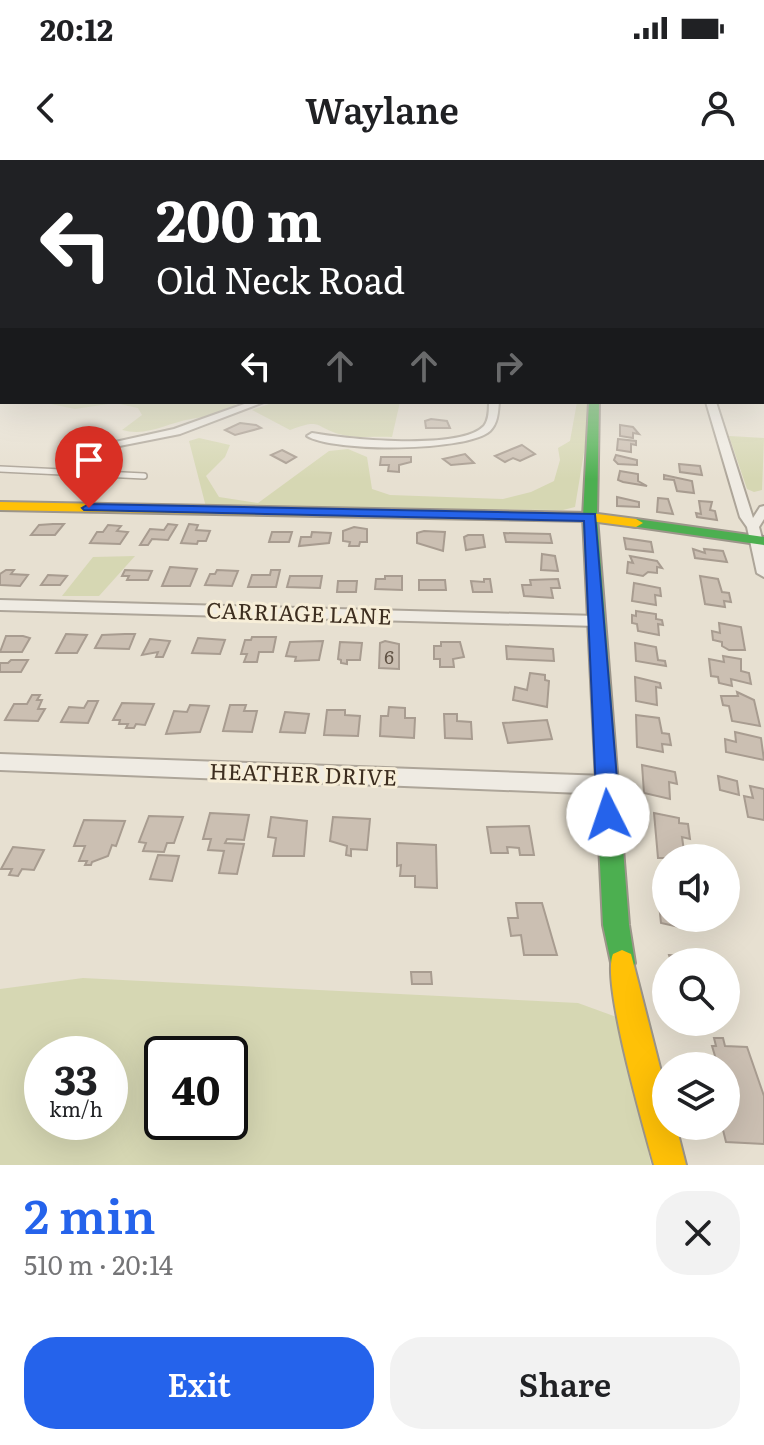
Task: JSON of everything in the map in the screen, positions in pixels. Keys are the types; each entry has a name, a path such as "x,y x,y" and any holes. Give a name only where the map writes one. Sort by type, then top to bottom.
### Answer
{"street":[{"path":"84,450 176,432 253,404"},
{"path":"312,436 333,441 456,441 486,430 493,420 494,404"},
{"path":"594,404 590,517 616,925 631,1016 670,1165"},
{"path":"712,404 746,517 757,536 764,573"},
{"path":"0,506 590,517 757,536"},
{"path":"757,536 764,510"},
{"name":"CARRIAGE LANE","path":"0,605 597,621"},
{"name":"HEATHER DRIVE","path":"0,762 606,785"}],"lane":[{"path":"0,469 144,476"}],"green space":[{"path":"51,404 108,404 75,409"},
{"path":"120,404 240,406 157,429 140,432 122,430 142,415 138,408"},
{"path":"269,404 400,404 392,437 345,436 317,424 290,430 252,410"},
{"path":"577,404 588,404 588,428 575,507 563,510 206,507 189,441 199,438 230,445 225,457 206,476 219,497 258,503 329,451 348,449 367,457 372,489 390,495 503,499 531,492 554,481 560,460 558,448 570,441"},
{"path":"729,436 764,438 762,490 754,492 747,489"},
{"path":"135,556 99,596 62,596 93,557"},
{"path":"83,978 578,1003 622,1019 651,1165 0,1165 0,989"}],"building":[{"path":"425,421 447,421 450,428 426,428"},
{"path":"240,423 261,428 235,435 225,430"},
{"path":"620,425 633,427 639,434 633,433 633,438 620,436"},
{"path":"618,439 636,441 636,445 631,444 631,452 617,450"},
{"path":"522,445 535,454 520,461 513,458 505,462 495,456"},
{"path":"282,450 296,457 286,463 271,455"},
{"path":"465,454 474,463 451,465 443,459"},
{"path":"616,455 637,460 637,465 618,464 614,460"},
{"path":"381,457 411,457 411,462 399,465 399,472 388,471 389,465 380,465"},
{"path":"679,464 700,466 702,475 680,472"},
{"path":"620,471 638,474 638,481 647,486 618,480"},
{"path":"664,475 692,481 694,493 677,491 674,480 664,479"},
{"path":"617,497 639,502 639,507 617,506"},
{"path":"658,498 668,499 673,514 657,512"},
{"path":"699,501 712,502 710,510 715,511 717,520 697,517 696,513 701,514"},
{"path":"64,524 55,535 31,535 39,525"},
{"path":"168,524 177,525 168,540 152,539 148,545 140,545 150,529 164,530"},
{"path":"189,524 198,525 196,530 210,531 206,541 181,543"},
{"path":"108,525 121,526 117,531 128,532 120,544 90,543 97,532 103,532"},
{"path":"354,527 367,529 367,542 349,546 350,542 343,541 343,531"},
{"path":"272,532 292,532 289,542 269,542"},
{"path":"312,532 331,533 329,543 299,546 301,537 311,537"},
{"path":"445,532 443,551 417,543 417,533"},
{"path":"504,533 550,534 552,543 506,542"},
{"path":"483,535 485,547 466,550 464,537"},
{"path":"624,538 651,542 653,552 626,549"},
{"path":"693,549 705,553 704,549 723,551 727,562 695,558"},
{"path":"542,554 555,556 558,571 541,570"},
{"path":"630,556 657,561 662,568 657,567 657,573 648,572 643,576 627,573 628,562 633,563"},
{"path":"170,567 197,569 190,586 162,586"},
{"path":"14,570 11,574 28,575 20,586 0,585 0,574"},
{"path":"125,570 152,571 148,580 127,580 129,576 122,576"},
{"path":"217,570 238,571 232,586 205,585 210,574 215,574"},
{"path":"271,570 280,570 276,587 248,587 252,575 270,575"},
{"path":"48,575 67,576 60,585 41,585"},
{"path":"290,576 322,576 320,588 287,587"},
{"path":"385,576 402,576 402,590 375,589 376,579 385,579"},
{"path":"700,576 718,579 722,592 729,593 731,602 724,601 725,607 705,604"},
{"path":"484,579 490,579 492,592 473,592 471,581 484,582"},
{"path":"558,579 560,588 551,588 553,598 524,596 522,585 531,585 530,580"},
{"path":"419,580 445,580 446,590 419,590"},
{"path":"338,581 357,581 356,592 337,592"},
{"path":"634,583 660,588 661,596 655,595 656,605 632,601"},
{"path":"636,611 656,614 656,619 662,620 663,625 658,624 659,635 638,631 637,624 632,623 632,615 636,616"},
{"path":"719,623 741,627 745,650 729,650 722,646 722,642 713,640 712,631 720,633"},
{"path":"66,634 87,635 77,653 56,653"},
{"path":"135,634 129,649 95,648 102,635"},
{"path":"6,636 30,638 22,652 0,652"},
{"path":"276,637 273,652 259,652 257,662 244,662 247,654 241,654 245,640"},
{"path":"198,638 225,640 220,654 192,653"},
{"path":"150,639 170,641 163,657 156,657 158,652 142,655"},
{"path":"323,641 319,660 295,661 296,657 286,656 290,642"},
{"path":"340,642 362,643 360,660 341,663 338,659"},
{"path":"441,642 460,642 464,657 453,659 454,667 440,667 440,659 434,659 434,646 441,646"},
{"path":"380,643 399,644 399,669 379,668"},
{"path":"635,643 656,647 658,660 665,661 666,666 636,661"},
{"path":"506,646 553,649 554,661 507,659"},
{"path":"723,656 741,659 741,671 749,673 751,684 731,679 732,686 719,683 718,677 711,676 709,659 724,662"},
{"path":"28,660 21,672 0,672 0,663"},
{"path":"530,673 545,675 545,680 549,681 547,707 513,700 515,687 527,690"},
{"path":"635,677 660,683 661,688 656,687 657,705 636,701"},
{"path":"737,692 754,700 760,726 732,721 729,706 723,705 721,696 738,696"},
{"path":"32,695 40,695 37,700 42,700 38,709 45,709 38,721 5,720 14,704 27,704"},
{"path":"88,701 98,701 88,723 61,722 69,707 84,708"},
{"path":"122,703 154,704 145,725 126,728 128,724 113,720"},
{"path":"190,705 209,706 200,732 166,734 174,711 187,712"},
{"path":"230,705 246,705 244,711 257,711 252,732 223,731"},
{"path":"389,707 405,708 405,718 415,718 414,738 380,736 381,716 388,716"},
{"path":"327,710 345,710 345,715 360,716 358,736 324,735"},
{"path":"285,712 309,714 305,733 280,732"},
{"path":"444,714 457,714 457,721 471,722 472,739 445,738"},
{"path":"636,715 659,718 662,733 669,734 671,745 662,744 663,752 637,747"},
{"path":"547,720 552,739 508,743 503,723"},
{"path":"735,732 761,738 764,760 726,752 725,739 736,742"},
{"path":"642,765 675,772 677,784 669,782 670,799 644,793"},
{"path":"718,776 737,781 739,795 720,790"},
{"path":"750,786 764,789 764,820 748,817 744,796 753,798"},
{"path":"210,813 249,815 244,840 227,839 225,843 244,844 237,874 219,873 224,851 208,850 211,839 203,839"},
{"path":"654,813 679,818 679,823 688,824 690,839 682,837 683,844 657,844"},
{"path":"149,816 183,817 174,843 167,843 164,852 143,851 146,843 139,842"},
{"path":"271,817 307,821 304,856 273,856 276,838 268,837"},
{"path":"333,817 370,819 367,850 351,849 351,856 346,855 347,846 330,841"},
{"path":"84,820 125,821 116,846 112,845 108,856 91,865 85,865 87,861 79,861 85,846 74,846"},
{"path":"529,826 534,855 520,855 519,848 507,847 508,853 491,853 487,827"},
{"path":"397,843 436,845 437,888 415,887 415,876 400,876"},
{"path":"13,847 44,850 34,870 22,869 18,876 9,875 12,869 1,869"},
{"path":"158,855 179,856 172,881 150,879"},
{"path":"516,903 542,903 557,955 524,955 521,935 511,936 508,918 518,918"},
{"path":"411,972 431,972 432,984 412,984"},
{"path":"714,1038 723,1038 725,1046 747,1047 764,1096 764,1144 726,1142 740,1140 740,1052 714,1052 712,1046 716,1046"}],"traffic: fast":[{"path":"594,404 590,517 616,925 622,963"},
{"path":"636,523 764,541"}],"traffic: slow":[{"path":"0,506 590,517 636,523"},
{"path":"622,963 631,1016 670,1165"}],"route":[{"path":"89,508 590,517 608,815"}]}
